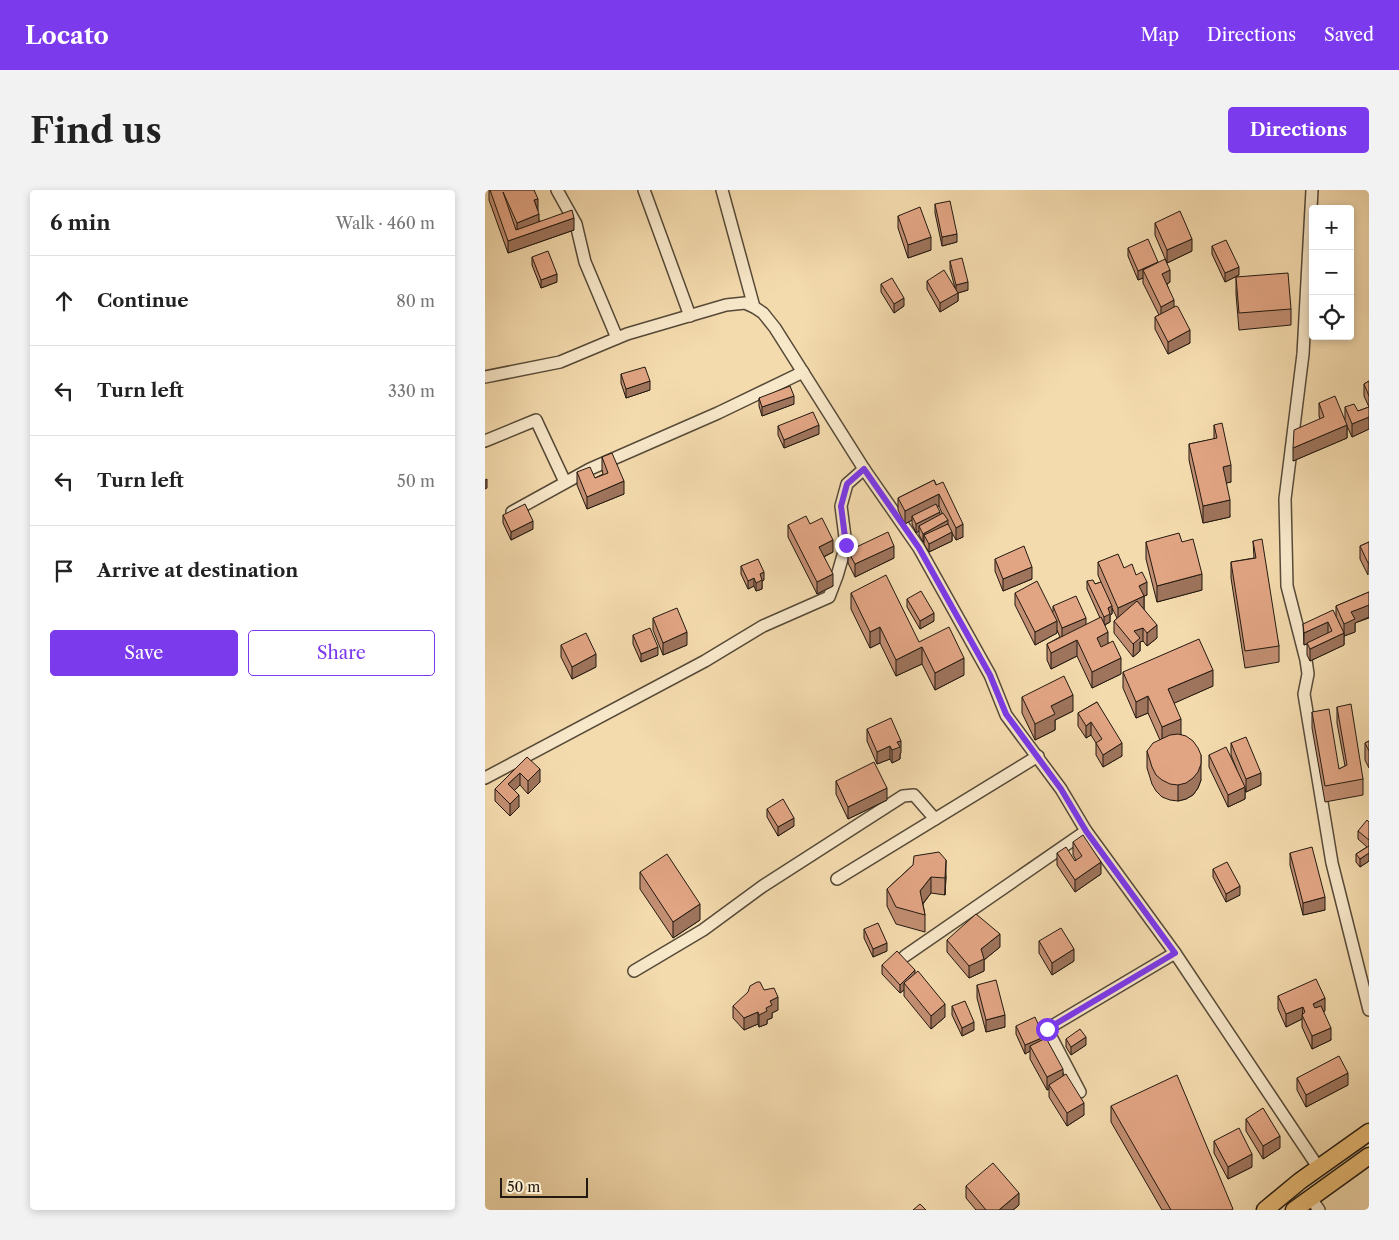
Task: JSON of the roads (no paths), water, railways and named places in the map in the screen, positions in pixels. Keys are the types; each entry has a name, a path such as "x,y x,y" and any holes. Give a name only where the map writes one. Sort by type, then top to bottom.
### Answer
{"highway":[{"path":"1265,1210 1318,1167 1369,1132"},
{"path":"1294,1210 1314,1204 1369,1156"}],"street":[{"path":"557,190 576,224 585,262 617,338"},
{"path":"644,190 690,316"},
{"path":"722,190 754,307"},
{"path":"1312,190 1303,354 1285,499 1287,586 1306,660 1308,674 1304,694 1332,863 1369,1010"},
{"path":"485,377 560,362 627,334 726,305 745,303 763,313 775,328 864,469 919,548 990,675 1006,714 1061,789 1086,831 1175,953 1318,1167"},
{"path":"503,517 590,469 718,413 803,372"},
{"path":"485,441 536,420 565,482"},
{"path":"485,778 705,661 763,626 829,597 846,545 841,506 847,484 864,469"},
{"path":"837,879 1038,756"},
{"path":"634,971 703,930 763,886 903,796 914,795 935,819"},
{"path":"905,956 1086,831"},
{"path":"1080,1092 1047,1029 1175,953"}]}
